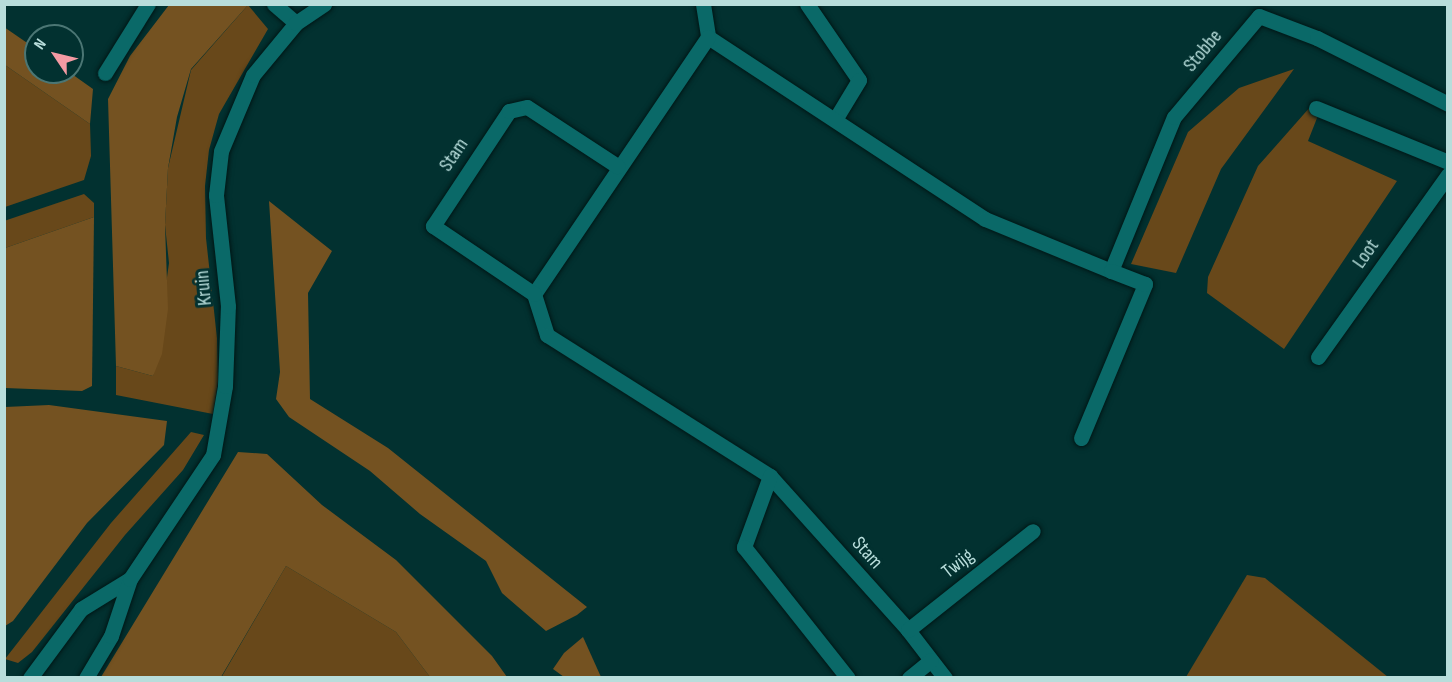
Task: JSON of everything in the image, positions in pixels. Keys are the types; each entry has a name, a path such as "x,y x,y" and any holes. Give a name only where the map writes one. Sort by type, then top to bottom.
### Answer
{"street":[{"path":"105,73 148,4"},
{"path":"274,4 296,23"},
{"name":"Kruin","path":"86,678 111,636 130,579 213,454 225,386 228,306 216,195 221,151 253,75 296,23 324,4"},
{"path":"534,294 617,166 708,37 703,4"},
{"path":"807,4 859,80 836,118"},
{"name":"Stobbe","path":"1112,271 1174,117 1259,16 1317,38 1448,104"},
{"path":"708,37 836,118 985,219 1145,284 1081,438"},
{"name":"Stam","path":"617,166 527,107 509,111 433,226 534,294 547,335 770,476 908,630 945,678"},
{"path":"1316,108 1448,162"},
{"name":"Loot","path":"1318,357 1448,175"},
{"path":"770,476 744,547 848,678"},
{"name":"Twijg","path":"908,630 1034,531"},
{"name":"Kruin","path":"30,678 81,609 130,579"},
{"path":"909,678 931,660"}],"shaded area":[{"path":"169,5 248,5 191,69 177,117 168,168 165,225 168,309 162,354 153,376 116,366 108,99 130,56"},
{"path":"248,5 268,29 219,114 209,150 205,186 206,238 217,338 218,381 213,414 116,395 116,366 153,376 169,263 165,225 168,168 191,70"},
{"path":"4,27 24,41 24,78 5,65"},
{"path":"5,65 24,78 24,84 32,84 90,124 91,156 84,180 5,207"},
{"path":"1294,69 1221,169 1176,273 1131,264 1188,132 1239,88"},
{"path":"84,83 93,89 90,124 32,84"},
{"path":"1311,106 1319,113 1308,141 1397,181 1284,349 1207,293 1208,277 1258,166"},
{"path":"84,194 94,203 94,217 5,248 4,221"},
{"path":"269,201 332,251 308,293 310,399 388,448 587,607 577,615 546,631 502,593 486,561 420,514 370,471 289,417 276,399 280,372"},
{"path":"94,217 92,386 82,391 5,388 5,248"},
{"path":"49,405 167,421 164,445 87,523 13,621 5,626 5,407"},
{"path":"191,432 204,435 183,470 125,535 32,652 18,663 5,659 111,523"},
{"path":"238,452 267,454 322,505 396,560 492,656 507,677 430,677 396,632 286,566 221,677 101,677"},
{"path":"286,566 396,632 430,677 221,678"},
{"path":"1247,575 1265,578 1388,677 1186,677"},
{"path":"583,637 601,677 564,677 553,669 564,653"}]}
